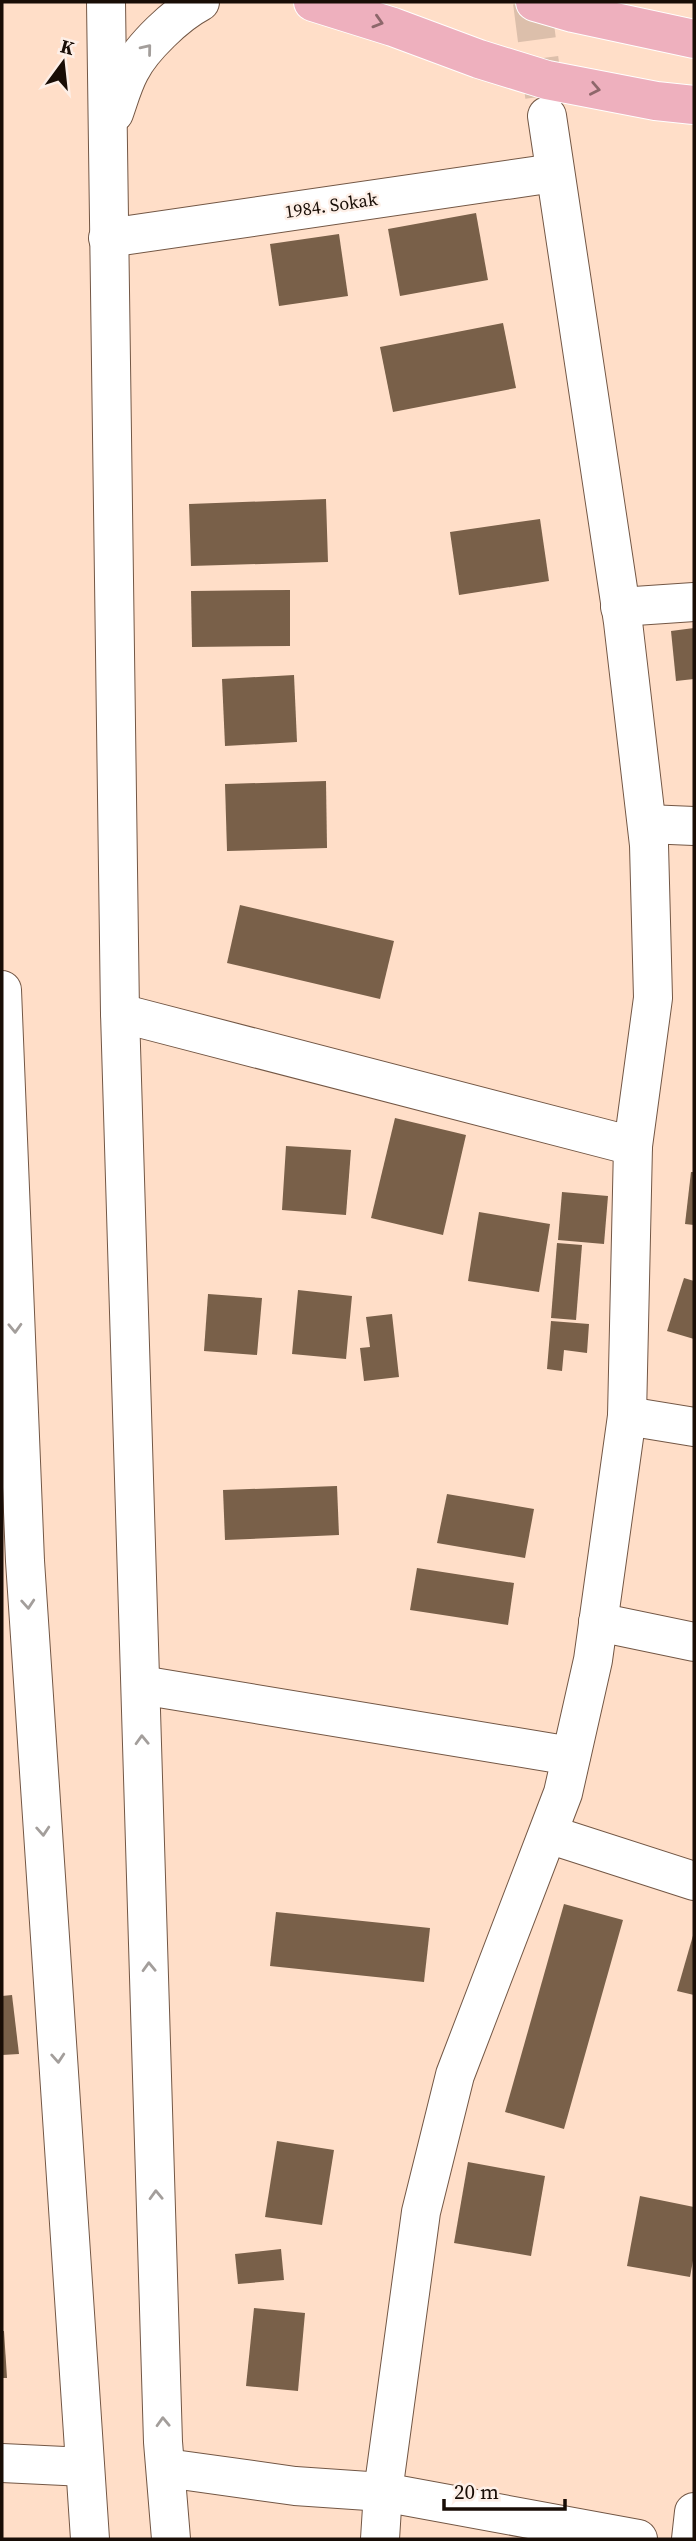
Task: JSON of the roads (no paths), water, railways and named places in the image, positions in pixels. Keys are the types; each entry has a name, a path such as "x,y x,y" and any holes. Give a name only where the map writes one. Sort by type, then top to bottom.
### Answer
{"main road":[{"path":"313,2 547,80 694,105"},
{"path":"535,2 694,40"}],"street":[{"path":"106,2 120,1013 166,2468 171,2539"},
{"path":"107,131 131,69 155,39 200,2"},
{"path":"380,2539 383,2492 421,2212 455,2075 563,1793 593,1660 627,1416 633,1146 653,998 647,824 620,607 547,116"},
{"name":"1984. Sokak","path":"108,238 554,173"},
{"path":"620,607 694,602"},
{"path":"647,824 694,827"},
{"path":"2,990 13,1560 90,2539"},
{"path":"120,1013 633,1146"},
{"path":"627,1416 694,1427"},
{"path":"598,1622 694,1642"},
{"path":"141,1685 571,1756"},
{"path":"548,1834 694,1881"},
{"path":"2,2463 85,2467"},
{"path":"166,2468 295,2486 383,2492 638,2539"},
{"path":"691,2539 694,2512"}],"tunnel":[{"path":"532,2 546,110"}]}
